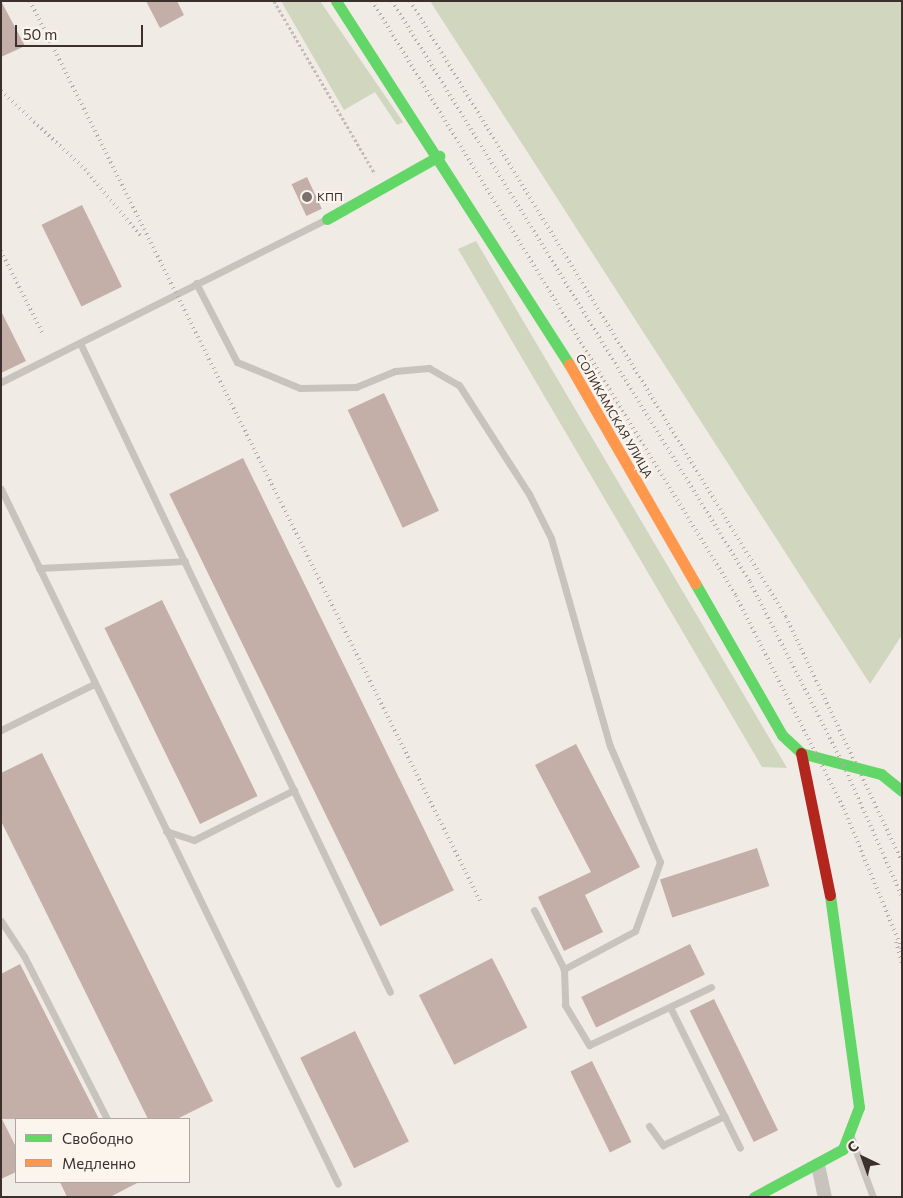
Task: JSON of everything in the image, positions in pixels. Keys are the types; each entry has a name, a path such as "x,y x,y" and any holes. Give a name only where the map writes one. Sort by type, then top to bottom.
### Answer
{"main road":[{"name":"СОЛИКАМСКАЯ УЛИЦА","path":"336,1 439,156 573,371 782,735 801,754"},
{"path":"327,219 439,156"},
{"path":"754,1197 818,1165 843,1149 851,1137 859,1089 828,884 801,754 881,774 902,791"}],"street":[{"path":"818,1165 825,1197"}],"lane":[{"path":"1,382 327,219"},
{"path":"196,283 237,362 300,388 356,387 395,371 430,368 459,384 529,494 551,538 610,746 660,862 635,931 564,969"},
{"path":"80,343 390,992"},
{"path":"1,489 338,1184"},
{"path":"39,568 184,562"},
{"path":"1,730 94,684"},
{"path":"166,831 194,840 294,790"},
{"path":"534,910 564,969 566,1006 589,1044 711,987"},
{"path":"1,921 24,956 106,1118"},
{"path":"670,1007 740,1148"},
{"path":"648,1126 663,1145 724,1116"},
{"path":"851,1137 873,1197"}],"path":[{"path":"274,1 383,188"}],"green space":[{"path":"281,1 320,1 403,122 397,125 375,92 344,110"},
{"path":"430,1 902,1 902,635 870,684"},
{"path":"476,241 787,768 762,767 458,249"}],"building":[{"path":"1,1 25,46 1,57"},
{"path":"146,1 177,1 184,15 160,28"},
{"name":"КПП","path":"307,177 322,209 306,216 292,184"},
{"path":"82,205 122,287 81,307 42,225"},
{"path":"1,311 26,361 1,373"},
{"path":"384,393 439,511 403,528 348,410"},
{"path":"243,458 454,890 380,926 169,494"},
{"path":"162,600 258,796 200,824 104,628"},
{"path":"576,744 640,867 585,895 603,932 564,951 538,897 591,872 535,765"},
{"path":"42,753 213,1101 179,1118 148,1118 1,821 1,773"},
{"path":"757,848 769,886 672,918 660,880"},
{"path":"690,944 705,975 596,1028 581,997"},
{"path":"492,958 527,1027 454,1065 419,995"},
{"path":"20,964 98,1118 2,1119 15,1145 15,1172 1,1179 1,974"},
{"path":"714,999 778,1130 754,1142 690,1011"},
{"path":"355,1031 409,1142 354,1168 300,1058"},
{"path":"592,1061 631,1142 610,1152 570,1072"},
{"path":"60,1183 137,1183 110,1197 67,1197"}],"railway":[{"path":"30,1 480,901"},
{"path":"372,1 736,596 844,809 902,949"},
{"path":"392,1 750,582 844,766 902,897"},
{"path":"410,1 786,617 902,861"},
{"path":"1,91 85,169 142,238"},
{"path":"1,251 43,334"},
{"path":"896,942 902,963"}],"traffic: fast":[{"path":"336,1 569,364"},
{"path":"327,219 439,156"},
{"path":"695,583 782,735 801,753 881,774 902,791"},
{"path":"754,1197 843,1149 859,1107 830,895"}],"traffic: slow":[{"path":"569,364 695,583"}],"traffic: jam":[{"path":"801,753 830,895"}],"place":[{"name":"КПП","path":"307,197"}]}
